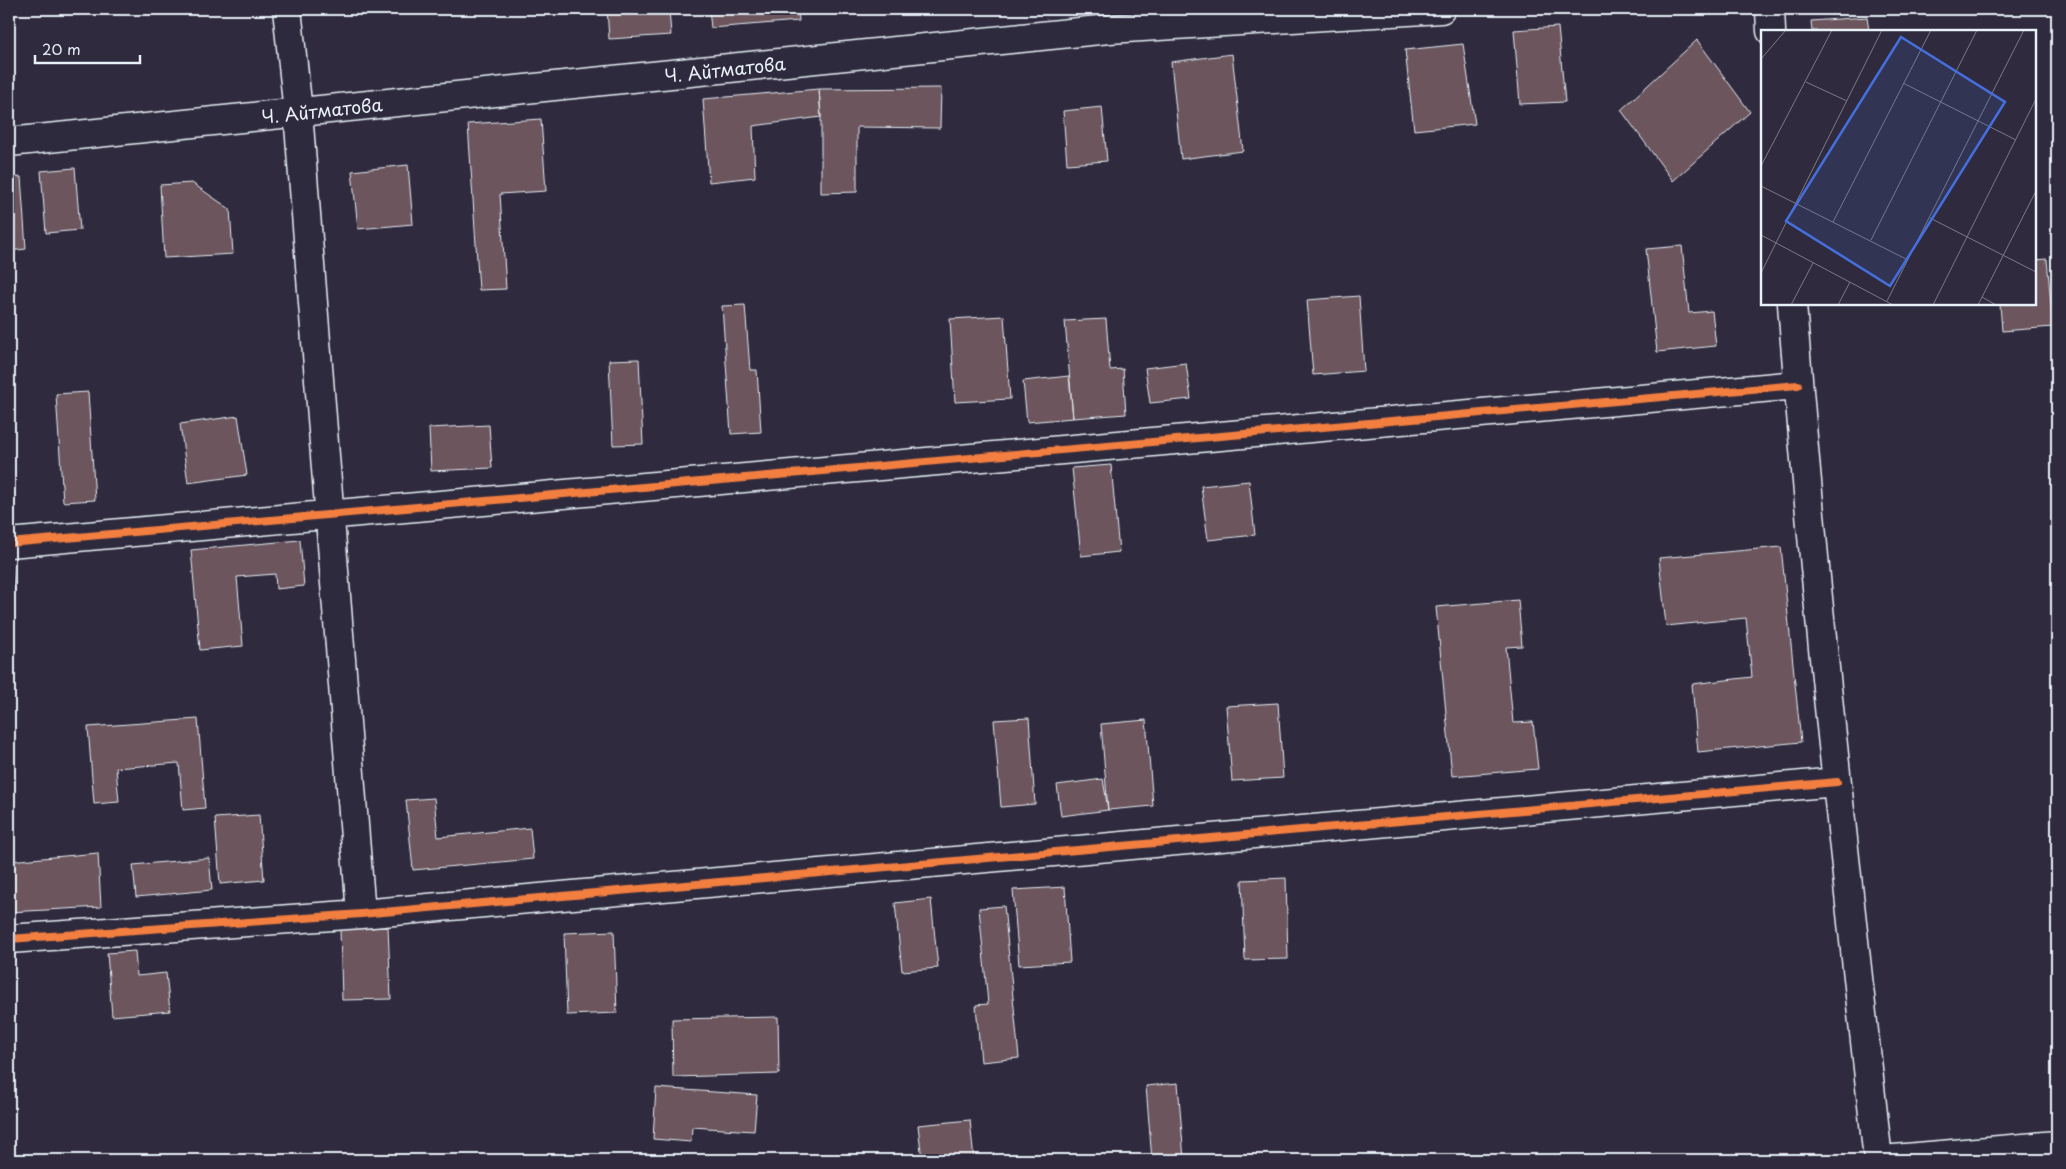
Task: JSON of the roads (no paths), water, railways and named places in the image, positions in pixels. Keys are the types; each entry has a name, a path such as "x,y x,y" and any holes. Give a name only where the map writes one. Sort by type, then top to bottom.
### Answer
{"street":[{"path":"287,9 298,112 361,914"},
{"name":"Ч. Айтматова","path":"9,142 1109,29 1316,13 1441,9"},
{"path":"1770,9 1771,30"},
{"path":"1792,305 1798,385 1837,782 1878,1160"},
{"path":"9,543 1798,385"},
{"path":"9,939 361,914 1837,782"},
{"path":"1882,1160 2057,1145"}]}
